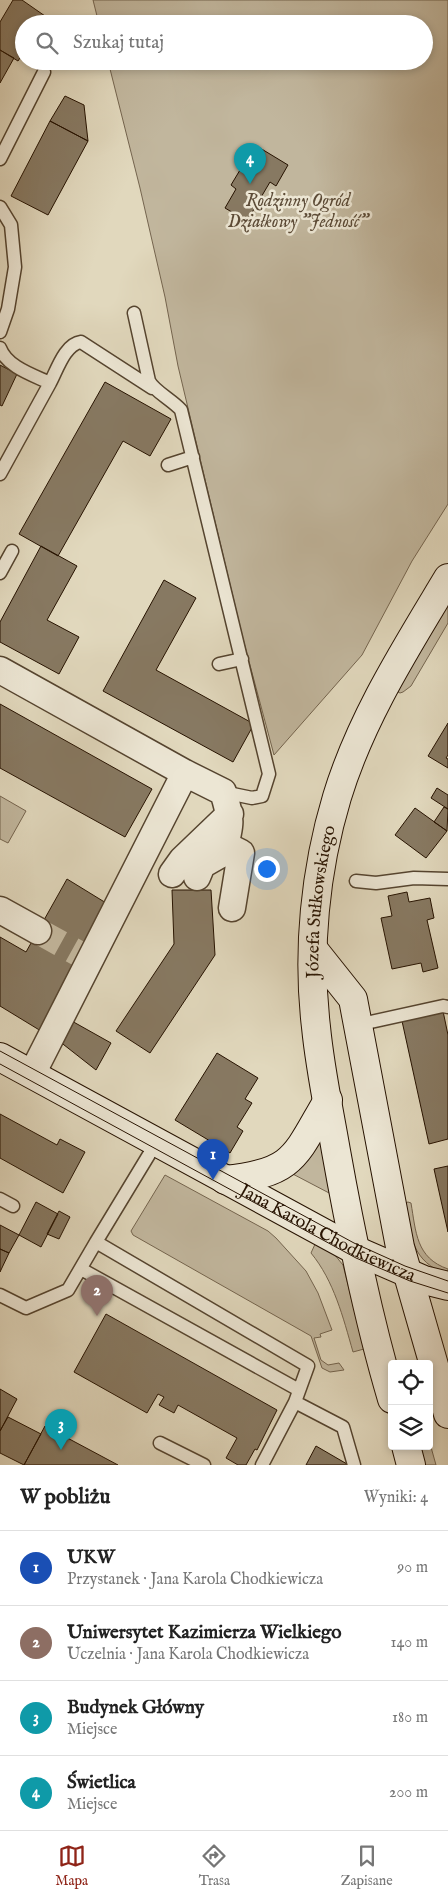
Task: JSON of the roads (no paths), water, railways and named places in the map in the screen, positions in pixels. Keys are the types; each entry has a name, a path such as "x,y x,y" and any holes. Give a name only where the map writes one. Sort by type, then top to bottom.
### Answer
{"main road":[{"name":"Józefa Sułkowskiego","path":"388,1385 369,1316 355,1250 316,1028 313,985 320,867 337,796 360,734 383,686 448,578"},
{"path":"314,950 355,1012 396,1227 407,1274 448,1414"},
{"name":"Jana Karola Chodkiewicza","path":"0,1057 355,1250 407,1274 448,1286"},
{"path":"225,1180 257,1176 283,1166 297,1152 328,1100"},
{"path":"407,1450 411,1465"}],"street":[{"path":"0,670 185,773 226,803 230,828 223,852 185,875 182,860 226,803"},
{"path":"32,1074 87,957 185,773"},
{"path":"225,845 241,853 232,908"},
{"path":"0,910 38,931"}],"lane":[{"path":"0,159 44,72"},
{"path":"0,207 11,225 15,267 8,309 0,332"},
{"path":"134,313 152,388"},
{"path":"0,474 74,343 81,342 171,399 181,410 269,774 262,796 226,803"},
{"path":"0,348 3,357 50,383"},
{"path":"168,464 193,457"},
{"path":"0,573 12,551"},
{"path":"219,664 242,660"},
{"path":"356,881 376,883 414,878 448,880"},
{"path":"355,1012 448,1007"},
{"path":"0,1295 26,1308 68,1290 156,1143"},
{"path":"0,1198 14,1206"},
{"path":"96,1242 308,1366 297,1396 262,1465"},
{"path":"80,1268 297,1396 343,1427 354,1465"},
{"path":"160,1443 204,1465"}],"tunnel":[{"path":"38,931 83,956"}],"tram line":[{"path":"0,1051 354,1243 405,1266 448,1281"},
{"path":"0,1064 356,1258 410,1281 448,1293"}],"place":[{"name":"Świetlica","path":"250,184"},
{"name":"UKW","path":"213,1180"},
{"name":"Uniwersytet Kazimierza Wielkiego","path":"97,1316"},
{"name":"Budynek Główny","path":"61,1450"}],"park label":[{"name":"Rodzinny Ogród Działkowy \"Jedność\"","path":"298,210"}]}
